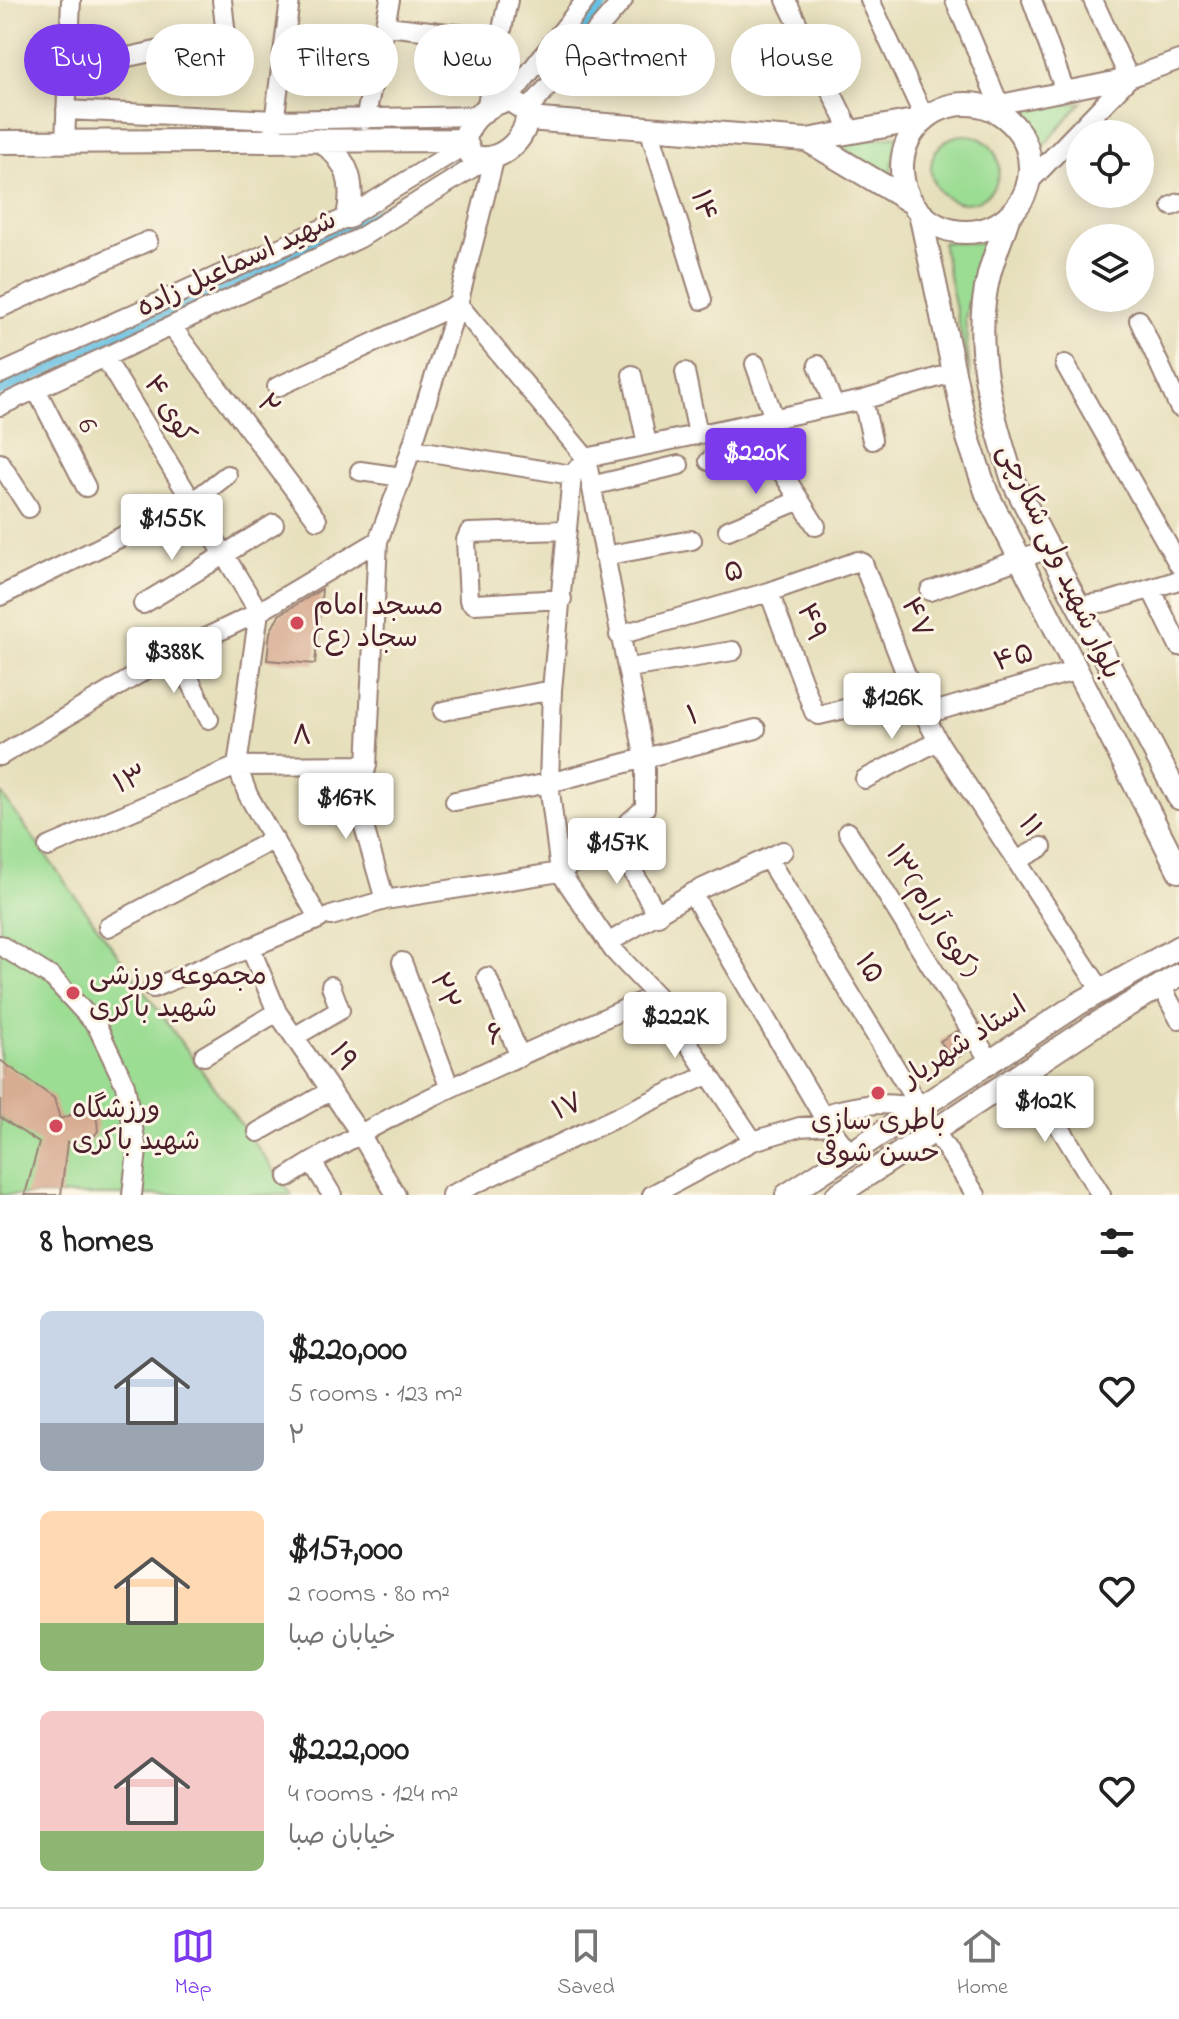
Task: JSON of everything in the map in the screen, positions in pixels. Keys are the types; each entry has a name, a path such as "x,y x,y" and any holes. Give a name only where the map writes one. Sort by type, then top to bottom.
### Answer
{"main road":[{"path":"521,110 515,143 492,157 476,157 465,143 468,127 482,113 521,110 649,128 807,140 925,119 952,105 992,106 1003,115 1021,137 1030,164 1028,183 1009,215 989,275 983,314 984,367 996,428 1014,483 1051,548 1077,606 1179,798"},
{"path":"916,208 903,176 905,149 925,119"},
{"path":"0,142 65,142 273,130 320,140 465,143"},
{"path":"320,140 336,152 347,167 352,197 348,217"},
{"path":"807,140 916,208 935,225 954,231 974,232 993,226 1009,215"},
{"name":"بلوار شهید ولی شکارچی","path":"916,208 968,438 987,494 1074,671 1179,871"},
{"name":"استاد شهریار","path":"787,1195 1101,990 1175,946"},
{"name":"استاد شهریار","path":"837,1195 1025,1070 1170,980"}],"street":[{"path":"70,24 71,0"},
{"path":"130,57 226,36 222,0"},
{"path":"273,130 290,0"},
{"path":"387,24 390,0"},
{"path":"503,24 508,0"},
{"path":"521,110 586,0"},
{"path":"521,110 623,0"},
{"path":"786,0 851,132"},
{"path":"870,0 925,119"},
{"path":"955,0 992,106 1129,78 1179,60"},
{"path":"1032,0 1065,91"},
{"path":"1093,0 1129,78"},
{"path":"1028,183 1129,78"},
{"path":"65,142 66,96"},
{"path":"365,120 371,96"},
{"path":"66,110 273,130 365,120 482,113 486,96"},
{"name":"۱۴","path":"649,128 702,300"},
{"name":"شهید اسماعیل زاده","path":"2,367 348,217 465,143"},
{"path":"385,900 362,820 359,796 367,765 378,541 412,449 458,304 492,157"},
{"name":"شهید اسماعیل زاده","path":"0,406 360,238 492,157"},
{"path":"0,308 148,241"},
{"path":"277,387 458,304"},
{"path":"331,916 385,900 560,872 613,836 645,808 645,760 586,458 458,304"},
{"path":"1139,320 1179,407"},
{"name":"۲","path":"172,327 317,520"},
{"name":"کوی ۴","path":"105,358 259,612"},
{"path":"755,364 774,418"},
{"path":"1065,364 1179,565"},
{"path":"818,365 834,406"},
{"path":"685,372 698,434"},
{"path":"709,461 774,418 863,400 952,373"},
{"path":"632,375 647,444"},
{"name":"6","path":"36,389 86,487"},
{"path":"863,400 872,440"},
{"path":"753,1141 656,995 608,943 560,872 549,783 552,690 572,475 586,458 698,434 756,431"},
{"path":"756,431 816,526"},
{"path":"412,449 572,475"},
{"path":"0,463 29,508"},
{"path":"591,486 679,465"},
{"path":"360,471 402,477"},
{"path":"0,596 191,503 227,475"},
{"path":"728,530 800,500"},
{"path":"143,604 274,524"},
{"path":"562,599 474,604 469,600 466,540 469,533 566,530"},
{"path":"604,556 692,540"},
{"path":"0,756 176,652 259,612 378,541"},
{"path":"930,591 1051,548"},
{"name":"۵","path":"619,635 769,592 858,561 863,563"},
{"name":"۴۷","path":"863,563 913,693"},
{"path":"1077,606 1152,591 1179,580"},
{"path":"1152,591 1179,646"},
{"name":"۴۹","path":"769,592 814,712 819,715 913,693"},
{"path":"153,988 319,919 248,795 237,766 259,612"},
{"path":"629,668 733,651"},
{"path":"176,652 209,719"},
{"name":"۴۵","path":"923,715 1074,671"},
{"path":"443,711 552,690"},
{"name":"۱۱","path":"913,693 938,741 1101,990"},
{"name":"۱","path":"455,801 549,783 756,729"},
{"path":"865,779 938,741"},
{"name":"۸","path":"237,766 367,765"},
{"name":"۱۳","path":"48,847 237,766"},
{"name":"۱۳(کوی آرام)","path":"848,832 991,1063"},
{"path":"613,836 658,916"},
{"path":"108,927 274,839"},
{"path":"1018,860 1042,847"},
{"name":"۱۵","path":"692,893 775,855 920,1108"},
{"path":"608,943 692,893 828,1125 849,1152"},
{"path":"0,945 53,978 97,1026 125,1085 137,1150 132,1195"},
{"name":"۱۹","path":"250,947 277,1012 359,1132 396,1195"},
{"name":"۲۲","path":"402,962 449,1086"},
{"path":"487,977 520,1057"},
{"path":"1170,980 1179,1019"},
{"path":"294,1037 340,1010 331,986"},
{"name":"۶","path":"288,1177 359,1132 449,1086 656,995"},
{"path":"204,1056 277,1012"},
{"path":"1025,1070 1101,1195"},
{"name":"۱۷","path":"451,1195 709,1074"},
{"path":"258,1132 330,1091"},
{"path":"828,1125 832,1112 858,1105 890,1102 920,1108"},
{"path":"652,1195 753,1141 800,1127 828,1125"},
{"path":"935,1131 976,1195"},
{"path":"312,1162 332,1195"},
{"path":"489,1176 497,1195"}],"green space":[{"path":"1082,102 1040,150 1018,111"},
{"path":"965,135 989,145 999,169 989,193 965,203 941,193 931,169 941,145"},
{"path":"897,136 890,177 836,144"},
{"path":"942,242 983,243 965,318 970,378"},
{"name":"مجموعه ورزشی شهید باکری","path":"0,792 292,1195 0,1195"}],"building":[{"name":"مسجد امام سجاد (ع)","path":"322,589 315,664 267,660 270,632 279,615"},
{"path":"957,1031 969,1050 954,1060 940,1041"},
{"name":"ورزشگاه شهید باکری","path":"0,1060 54,1098 60,1119 79,1112 90,1112 97,1120 98,1131 87,1145 79,1147 67,1142 61,1195 25,1195 39,1143 0,1117"}],"waterway":[{"path":"586,24 605,0"},
{"path":"440,180 466,158"},
{"path":"0,390 403,204"}],"place":[{"name":"مسجد امام سجاد (ع)","path":"297,623"},
{"name":"مجموعه ورزشی شهید باکری","path":"73,993"},
{"name":"باطری سازی حسن شوقی","path":"878,1093"},
{"name":"ورزشگاه شهید باکری","path":"56,1126"}]}
